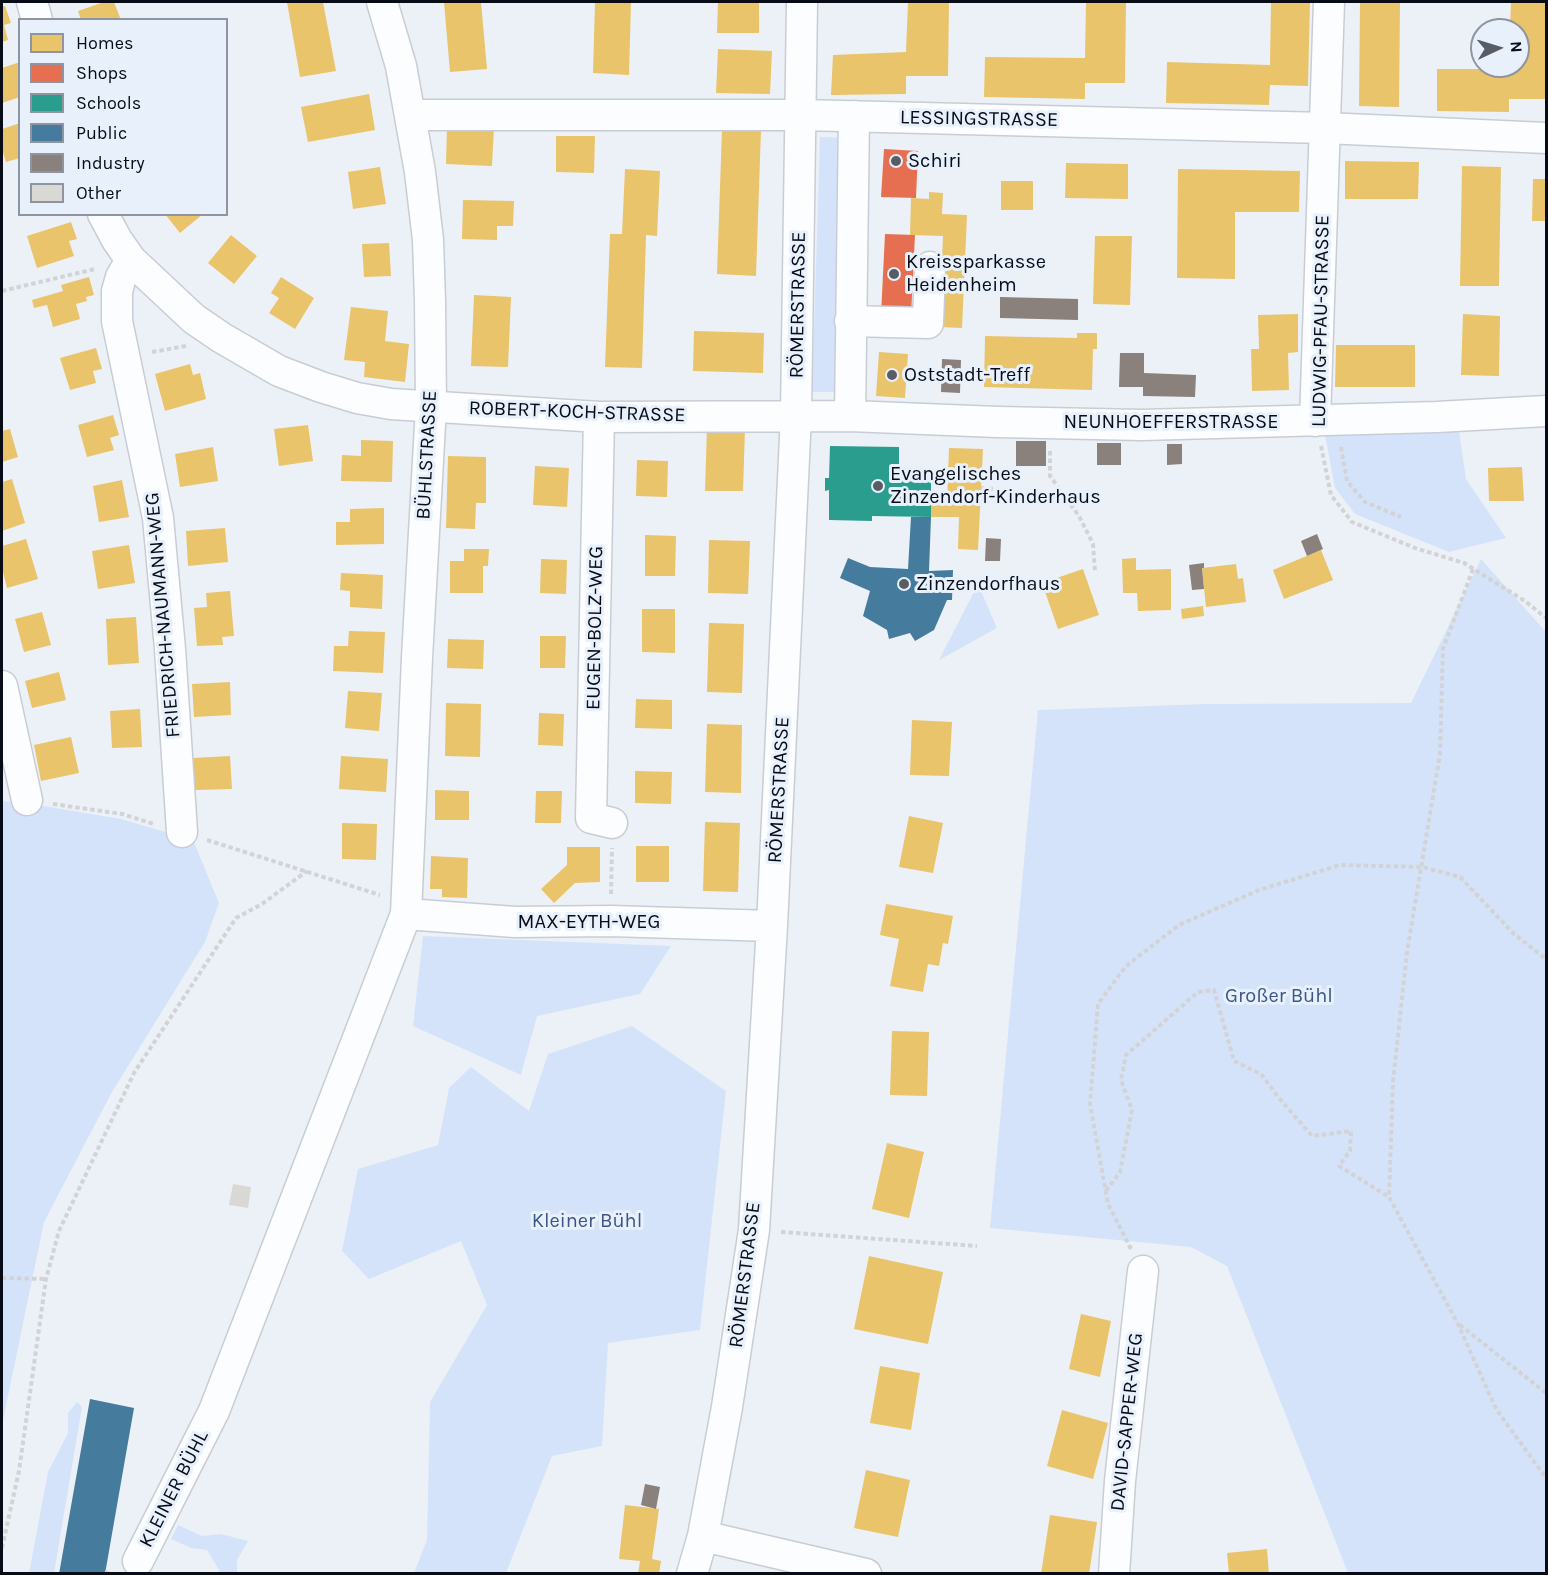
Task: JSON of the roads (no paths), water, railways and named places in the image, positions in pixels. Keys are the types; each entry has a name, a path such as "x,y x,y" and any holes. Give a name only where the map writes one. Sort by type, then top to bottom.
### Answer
{"street":[{"path":"32,2 36,18"},
{"name":"BÜHLSTRASSE","path":"382,2 401,66 411,115 428,240 431,407 406,914"},
{"name":"RÖMERSTRASSE","path":"692,1574 703,1536 727,1407 754,1230 772,926 796,415 802,2"},
{"name":"LUDWIG-PFAU-STRASSE","path":"1326,421 1325,128 1329,2"},
{"name":"LESSINGSTRASSE","path":"411,115 854,116 1325,128 1546,138"},
{"path":"850,416 854,116"},
{"name":"ROBERT-KOCH-STRASSE","path":"104,216 131,260 194,318 222,338 279,371 357,398 391,404 599,417 796,415"},
{"name":"FRIEDRICH-NAUMANN-WEG","path":"131,260 121,277 116,303 117,321 158,518 170,650 182,832"},
{"path":"850,321 928,323 930,267"},
{"name":"NEUNHOEFFERSTRASSE","path":"796,415 1142,425 1326,421 1546,411"},
{"name":"EUGEN-BOLZ-WEG","path":"599,417 591,818 612,823"},
{"path":"2,686 27,800"},
{"name":"MAX-EYTH-WEG","path":"406,914 515,922 611,921 772,926"},
{"name":"KLEINER BÜHL","path":"125,1567 214,1411 406,914"},
{"name":"DAVID-SAPPER-WEG","path":"1114,1574 1120,1481 1143,1270"},
{"path":"703,1536 866,1574"}],"place":[{"name":"Schiri","path":"896,161"},
{"name":"Kreissparkasse Heidenheim","path":"894,274"},
{"name":"Oststadt-Treff","path":"892,375"},
{"name":"Evangelisches Zinzendorf-Kinderhaus","path":"878,486"},
{"name":"Zinzendorfhaus","path":"904,584"}],"park label":[{"name":"Großer Bühl","path":"1279,996"},
{"name":"Kleiner Bühl","path":"587,1221"}]}
